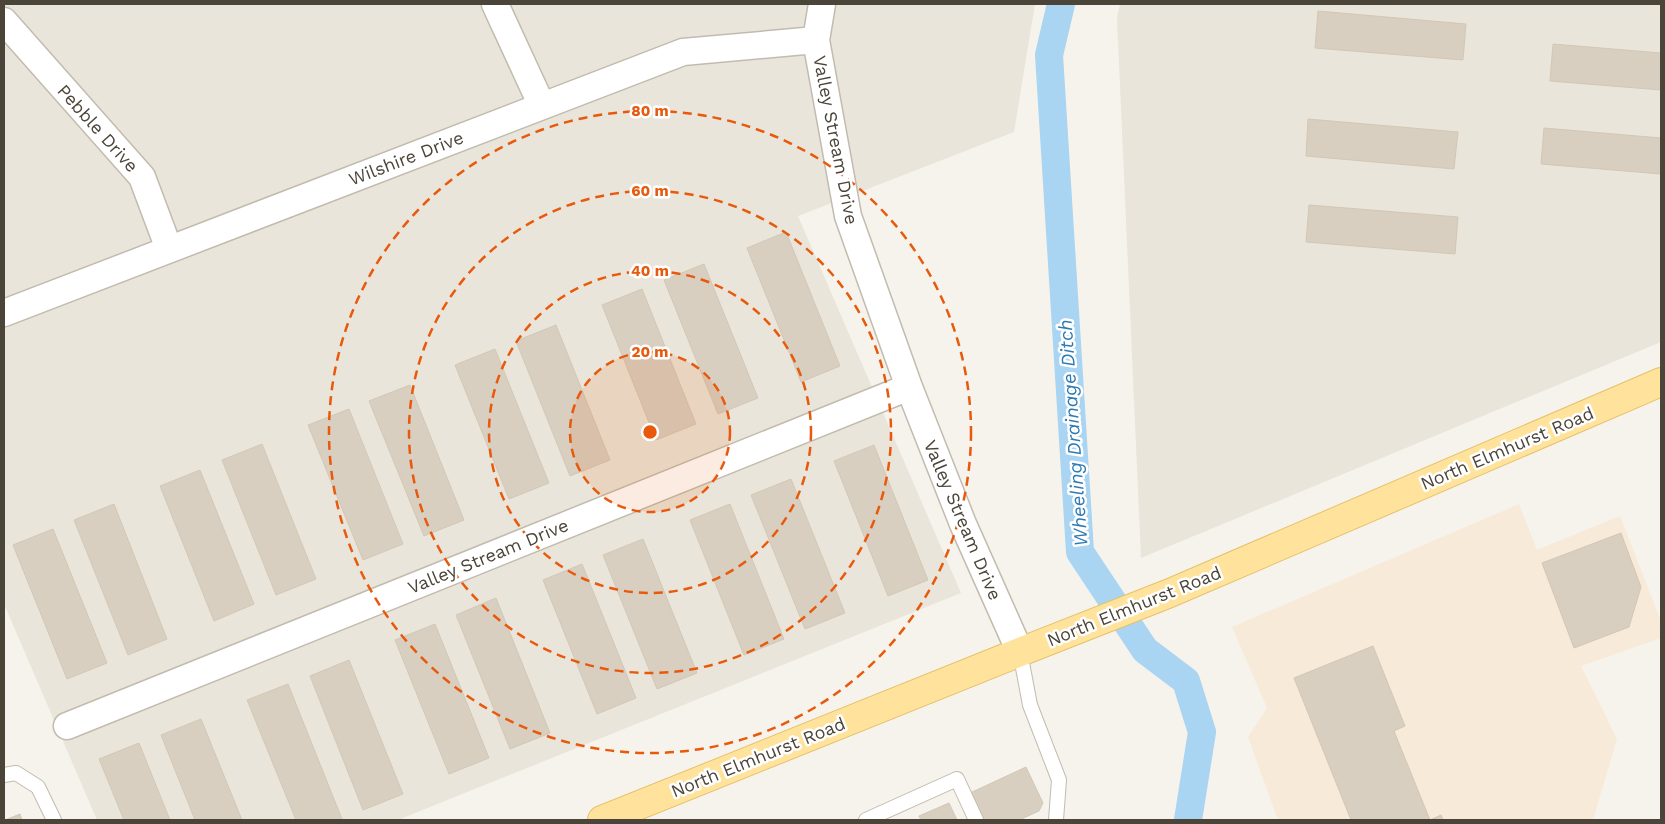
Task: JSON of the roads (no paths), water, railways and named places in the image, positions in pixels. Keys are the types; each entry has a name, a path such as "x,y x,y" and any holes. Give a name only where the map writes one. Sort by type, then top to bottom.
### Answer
{"main road":[{"name":"North Elmhurst Road","path":"617,817 1020,652 1170,593 1661,382"}],"street":[{"path":"495,4 542,106"},
{"name":"Valley Stream Drive","path":"822,4 816,40 848,216 909,387 963,524 1020,652"},
{"name":"Pebble Drive","path":"4,21 142,178 169,249"},
{"name":"Wilshire Drive","path":"4,312 683,52 816,40"},
{"name":"Valley Stream Drive","path":"67,726 909,387"}],"lane":[{"path":"1020,652 1030,705 1060,780 1056,820"},
{"path":"4,775 16,773 38,787 54,820"},
{"path":"866,820 957,779 976,820"}],"waterway":[{"name":"Wheeling Drainage Ditch","path":"1061,4 1049,55 1080,552 1145,650 1186,681 1202,732 1188,820"}]}
